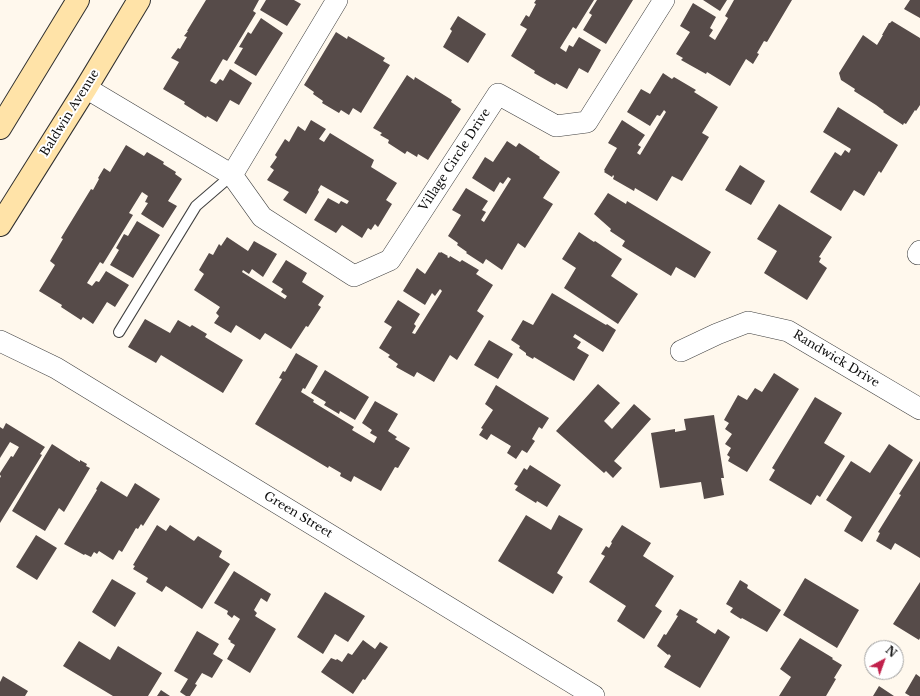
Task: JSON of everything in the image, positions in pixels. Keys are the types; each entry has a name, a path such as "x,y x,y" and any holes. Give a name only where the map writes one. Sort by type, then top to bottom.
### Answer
{"main road":[{"path":"0,128 78,0"},
{"name":"Baldwin Avenue","path":"0,225 139,0"}],"street":[{"path":"232,176 337,0"},
{"name":"Village Circle Drive","path":"86,88 232,176 262,218 354,276 390,260 498,94 556,126 587,122 664,0"},
{"name":"Randwick Drive","path":"681,351 717,334 748,322 788,331 920,409"},
{"name":"Green Street","path":"0,341 56,368 594,696"}],"lane":[{"path":"120,332 196,206 232,176"}],"building":[{"path":"206,0 259,0 253,11 256,13 227,61 223,59 210,81 216,84 220,79 223,81 230,69 252,83 239,105 230,100 217,122 207,116 206,118 184,104 185,102 163,89 179,62 171,58 178,48 180,49 187,37 184,36"},
{"path":"266,0 294,0 301,4 287,26 260,10"},
{"path":"536,0 594,0 576,29 573,27 560,48 566,52 569,45 573,47 579,37 601,50 588,73 579,68 567,89 556,83 555,85 534,73 535,71 511,56 527,29 520,25 526,15 529,17 536,4 534,3"},
{"path":"597,0 633,0 606,44 583,30 592,15 589,13"},
{"path":"703,0 727,0 720,11"},
{"path":"734,0 792,0 767,42 764,41 753,64 746,59 730,86 707,72 706,74 681,60 683,58 676,54 690,32 680,26 693,3 716,17 710,28 713,30 709,36 715,40 728,18 725,16"},
{"path":"910,0 920,0 920,18 904,9"},
{"path":"458,16 486,34 468,63 443,47 452,31 450,29"},
{"path":"261,18 283,33 256,76 234,63 243,48 239,47 248,32 251,34"},
{"path":"892,21 920,38 920,105 906,124 904,123 903,125 854,91 855,89 841,80 839,73 863,35 877,45 889,23"},
{"path":"336,32 347,39 348,36 385,58 383,61 390,65 361,113 353,108 349,115 341,110 339,113 322,103 323,101 313,94 314,92 304,85"},
{"path":"663,73 672,79 674,77 696,90 694,92 718,107 702,133 709,137 682,181 672,176 657,201 635,188 634,191 613,179 613,175 612,177 604,172 604,170 617,148 608,143 622,120 645,135 638,145 641,147 637,153 640,155 666,112 664,110 660,116 657,115 650,126 627,112 641,89 650,94"},
{"path":"407,75 414,80 415,77 452,100 451,102 461,109 428,160 418,154 417,157 407,151 405,154 388,143 389,140 380,135 382,133 373,128"},
{"path":"838,107 898,145 881,173 879,171 864,196 854,190 841,211 810,192 835,152 841,156 845,150 849,153 851,149 823,132"},
{"path":"311,120 326,129 319,139 324,142 330,133 374,160 371,167 397,183 386,200 392,204 378,227 375,224 371,230 368,228 362,238 342,225 336,233 314,220 328,198 339,204 341,201 347,204 349,201 321,185 318,190 319,192 306,214 283,200 289,192 267,180 274,170 270,167 277,157 275,155 285,139 289,142 298,126 305,131"},
{"path":"507,141 516,147 519,143 560,172 543,198 553,204 525,248 518,243 502,270 486,259 483,264 466,253 467,252 457,245 458,243 448,236 461,215 452,210 466,188 488,201 482,210 486,212 481,220 484,222 511,179 508,177 503,184 500,182 494,192 472,178 485,157 493,162"},
{"path":"126,145 144,156 147,152 164,162 163,164 176,172 175,174 182,179 168,201 177,206 163,228 141,214 148,203 145,202 148,196 142,192 129,213 133,215 103,264 100,262 87,283 92,286 96,281 99,282 106,271 129,285 115,307 107,302 93,324 83,317 81,320 61,307 62,305 39,291 55,265 50,261 63,239 61,238 91,189 93,190 104,168 110,172"},
{"path":"740,165 765,181 751,205 725,190"},
{"path":"608,193 626,204 627,201 711,252 695,278 676,267 671,276 622,246 625,241 610,231 611,229 594,214"},
{"path":"779,204 832,237 819,257 821,258 819,262 827,268 807,300 764,273 777,251 757,239"},
{"path":"137,221 160,235 133,278 110,265 119,250 116,248 124,234 128,236"},
{"path":"579,232 622,259 611,276 638,294 618,324 564,288 576,268 562,259"},
{"path":"227,237 248,251 254,241 277,254 263,277 252,269 249,274 243,270 242,272 285,299 287,296 281,292 283,289 272,282 286,260 307,273 302,282 324,296 318,305 321,307 291,349 265,333 260,340 236,325 231,333 214,323 219,316 216,313 220,307 194,290 204,274 199,270 209,253 213,255 219,244 221,246"},
{"path":"439,252 460,262 462,260 479,270 476,274 493,285 477,311 484,316 457,360 450,355 434,382 417,372 414,377 396,367 398,364 388,357 390,355 379,348 392,327 384,322 398,300 420,314 414,324 416,326 412,333 415,334 442,291 440,289 435,296 432,293 425,305 403,291 417,268 425,274"},
{"path":"552,293 616,330 603,352 575,334 573,337 581,342 577,348 589,355 574,381 534,357 533,359 526,355 526,353 519,348 520,346 511,340 523,320 533,325"},
{"path":"145,319 170,333 178,320 190,327 192,325 207,334 205,337 243,360 223,393 161,355 156,363 128,347"},
{"path":"489,340 513,354 498,379 474,365"},
{"path":"296,353 318,366 305,389 303,388 301,392 314,400 313,402 354,427 352,430 374,443 377,437 370,433 372,430 362,423 375,401 398,414 388,431 397,437 395,439 410,448 398,468 395,467 381,491 354,476 351,482 340,476 341,473 329,466 328,468 255,424 282,379 279,378 283,371 285,372"},
{"path":"325,370 369,397 355,420 340,411 339,414 324,405 326,402 311,393"},
{"path":"774,373 799,389 747,472 728,461 730,457 727,455 731,448 725,444 732,434 725,429 729,423 724,420 738,395 747,400 755,388 762,392"},
{"path":"598,384 620,403 604,421 612,429 634,404 651,419 614,461 622,468 613,478 606,471 604,473 556,431"},
{"path":"496,385 549,418 542,429 539,427 532,439 535,441 527,453 522,450 516,459 507,453 511,446 491,434 487,440 479,435 483,429 481,428 493,410 485,404"},
{"path":"815,397 842,413 824,443 845,456 820,497 817,495 811,505 769,480 775,470 772,468"},
{"path":"714,415 724,478 721,478 724,495 704,499 701,482 660,488 651,433 675,429 675,432 686,430 684,419"},
{"path":"6,423 45,447 40,454 42,455 0,523 0,473 19,447 10,442 0,458 0,427 3,429"},
{"path":"52,444 80,462 80,460 87,464 86,466 90,468 64,512 59,508 45,531 12,511"},
{"path":"889,444 913,460 862,542 844,531 852,517 826,500 851,461 870,473"},
{"path":"920,461 920,558 895,543 891,550 876,541 880,533 878,532 901,495 899,494"},
{"path":"530,465 561,485 547,507 537,501 536,503 515,490 518,486 514,484 524,468 527,470"},
{"path":"101,481 127,497 135,483 160,499 143,526 141,524 138,529 136,528 122,552 119,550 113,560 99,551 97,554 94,552 91,557 85,554 84,555 64,544"},
{"path":"526,515 551,530 559,515 583,529 557,573 563,577 553,594 498,561"},
{"path":"157,525 166,531 170,525 194,541 198,536 222,551 219,557 230,564 202,609 166,586 162,592 146,582 148,578 133,569 135,566 133,565"},
{"path":"622,525 651,543 643,556 674,576 655,606 662,611 644,639 617,621 626,606 589,582 605,556 601,554 606,546 609,548 612,543 611,542"},
{"path":"36,535 57,548 37,580 16,567"},
{"path":"234,571 271,594 267,602 261,598 254,610 257,613 255,616 276,629 250,673 227,659 235,645 228,639 240,619 234,615 232,618 227,614 228,611 214,603"},
{"path":"805,578 859,610 837,648 783,615"},
{"path":"112,579 136,593 115,627 92,612"},
{"path":"740,580 748,585 747,588 781,610 767,632 730,612 733,608 726,604"},
{"path":"920,582 920,638 919,640 893,624"},
{"path":"325,592 365,616 348,642 335,634 323,654 297,637"},
{"path":"680,609 698,619 696,622 715,634 718,629 730,637 700,688 664,667 671,656 657,646 678,616 676,615"},
{"path":"197,631 219,644 213,654 223,660 212,678 202,673 190,696 186,696 180,692 188,679 174,671"},
{"path":"800,638 842,665 826,696 779,696 791,677 780,669"},
{"path":"363,640 375,649 380,642 388,647 365,680 363,679 353,694 321,672 331,658 342,662 348,653 352,655"},
{"path":"79,641 110,660 118,646 162,673 148,696 113,696 63,666"},
{"path":"916,674 920,677 920,696 910,696 905,693"},
{"path":"3,676 28,691 25,696 0,696 0,682"},
{"path":"879,686 894,696 873,696"},
{"path":"161,690 170,696 157,696"}]}
